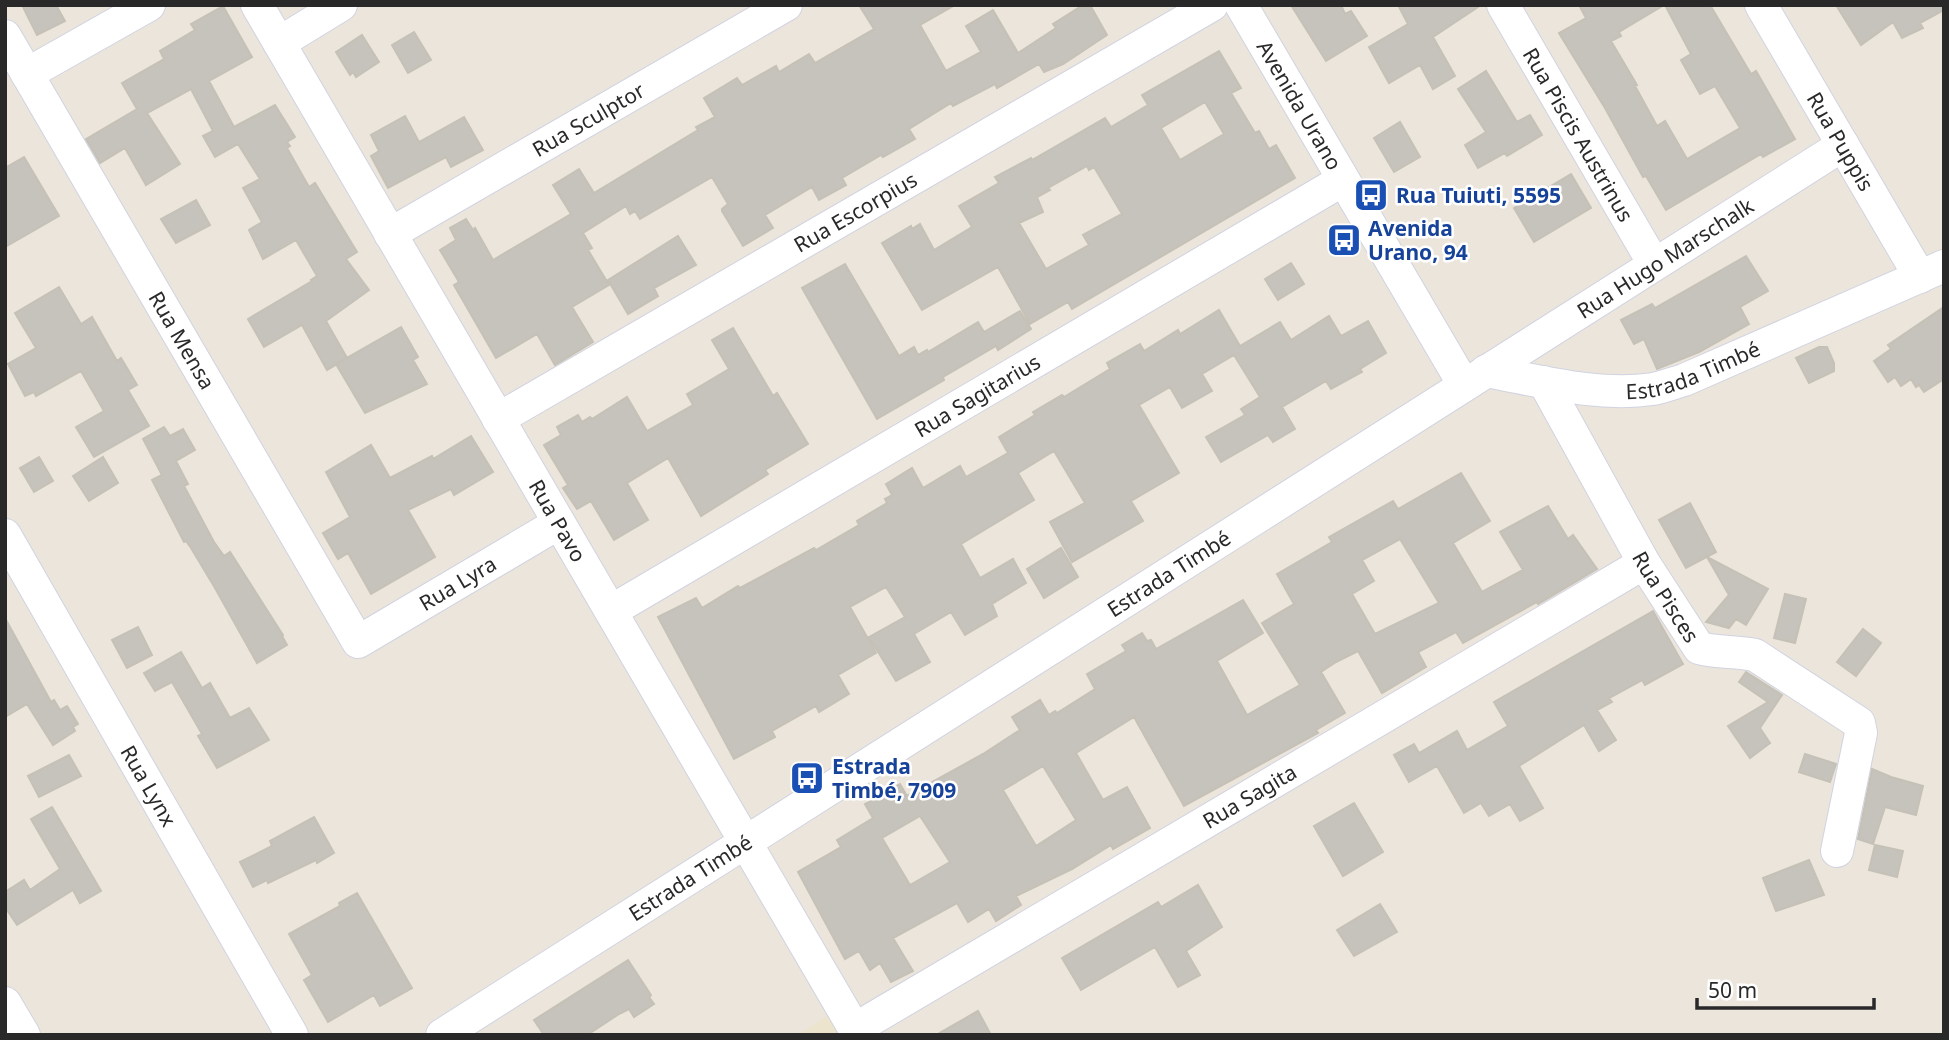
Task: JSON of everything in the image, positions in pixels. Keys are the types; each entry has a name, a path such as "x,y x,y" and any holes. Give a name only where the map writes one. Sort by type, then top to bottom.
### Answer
{"street":[{"path":"27,74 149,5"},
{"name":"Rua Pavo","path":"257,5 856,1032"},
{"path":"278,43 341,5"},
{"name":"Rua Sculptor","path":"390,234 786,5"},
{"name":"Rua Escorpius","path":"498,419 1212,5"},
{"name":"Avenida Urano","path":"1241,5 1343,180 1475,378"},
{"name":"Rua Piscis Austrinus","path":"1503,5 1654,264"},
{"name":"Rua Puppis","path":"1762,5 1843,145 1932,271"},
{"name":"Rua Mensa","path":"5,36 358,642"},
{"name":"Rua Hugo Marschalk","path":"1475,378 1843,145"},
{"name":"Rua Sagitarius","path":"611,611 1343,180"},
{"name":"Estrada Timbé","path":"442,1035 1475,378 1545,382 1611,390 1654,388 1684,380 1932,271"},
{"name":"Rua Pisces","path":"1545,382 1644,563 1699,648 1755,655 1859,723 1861,733 1837,852"},
{"name":"Rua Lyra","path":"358,642 559,523"},
{"name":"Rua Lynx","path":"5,536 292,1035"},
{"name":"Rua Sagita","path":"856,1032 1644,563"},
{"path":"5,1003 24,1035"}],"shaded area":[{"path":"829,1015 841,1035 798,1035"}],"building":[{"path":"22,5 56,5 65,21 37,35"},
{"path":"859,5 955,5 920,25 946,71 981,52 966,26 993,10 1018,53 1056,28 1053,24 1083,5 1090,5 1107,35 1063,64 1044,72 1039,64 997,88 995,84 953,106 951,103 909,129 915,139 842,178 846,185 819,200 812,187 765,215 773,228 743,246 722,211 728,204 712,177 640,219 635,211 630,214 626,206 583,233 592,248 588,250 609,285 572,307 593,342 555,365 537,334 496,358 454,285 459,282 440,250 456,240 450,228 466,219 473,230 475,228 493,260 571,214 553,185 579,169 594,193 715,117 704,98 737,78 742,85 776,66 779,72 809,54 815,63 874,29"},
{"path":"1291,5 1341,5 1345,14 1351,11 1367,36 1326,61"},
{"path":"1398,5 1481,5 1433,37 1455,76 1433,89 1420,65 1389,83 1369,47 1408,24"},
{"path":"1579,5 1664,5 1619,32 1621,36 1611,41 1657,126 1665,121 1687,159 1740,128 1715,86 1700,94 1681,60 1691,54 1665,5 1710,5 1751,74 1756,71 1795,139 1763,157 1761,154 1666,210 1646,176 1643,177 1559,33 1586,18"},
{"path":"1836,5 1944,5 1944,10 1920,23 1923,28 1902,38 1893,22 1861,45"},
{"path":"223,6 252,57 209,81 234,127 275,105 295,137 287,142 290,146 287,148 309,187 315,183 357,252 346,259 369,290 326,321 347,358 327,370 302,325 264,347 248,319 317,276 296,240 263,259 249,230 262,222 243,188 260,179 238,144 215,157 203,136 213,131 191,89 147,113 180,164 146,185 125,148 100,163 86,139 137,109 122,83 164,59 160,51 195,30 191,24"},
{"path":"414,32 431,60 408,73 392,45"},
{"path":"362,35 379,62 356,77 353,72 350,75 336,52"},
{"path":"1219,51 1241,88 1231,93 1255,133 1259,131 1269,149 1276,145 1295,178 1072,309 1068,302 1030,324 998,267 922,310 882,243 911,226 912,229 920,224 934,250 972,227 959,206 999,183 995,177 1031,158 1032,160 1105,118 1111,127 1148,105 1142,95","holes":["1205,102 1224,134 1180,160 1161,128","1087,166 1089,170 1094,167 1122,214 1083,235 1089,245 1046,269 1019,223 1043,212 1037,197"]},
{"path":"1486,71 1517,122 1530,115 1542,135 1507,156 1505,153 1478,168 1465,145 1486,132 1458,89"},
{"path":"405,116 419,142 464,117 483,150 451,167 446,157 388,188 371,156 379,151 371,135"},
{"path":"1400,122 1420,157 1394,172 1374,138"},
{"path":"24,157 59,216 5,247 5,168"},
{"path":"1571,174 1591,208 1534,242 1514,208"},
{"path":"196,200 210,225 176,243 161,219"},
{"path":"678,236 696,265 654,288 658,296 628,314 608,280"},
{"path":"1746,256 1768,291 1740,307 1749,324 1699,352 1657,369 1644,339 1634,344 1621,320 1652,304 1655,308"},
{"path":"1291,263 1304,284 1278,300 1265,279"},
{"path":"845,264 899,356 914,347 918,355 927,350 928,352 978,322 984,332 1020,311 1031,329 998,350 996,346 877,419 802,288"},
{"path":"59,287 81,324 92,317 117,361 121,358 137,385 128,390 149,426 94,457 76,427 104,411 81,371 36,396 34,392 25,396 8,364 36,348 15,313"},
{"path":"1944,307 1944,379 1924,392 1919,385 1916,387 1911,379 1901,386 1895,377 1888,382 1874,361 1891,349 1888,345"},
{"path":"1219,310 1240,346 1280,322 1291,340 1329,316 1341,336 1368,321 1386,353 1360,369 1362,372 1331,389 1326,381 1282,407 1295,429 1273,442 1268,435 1221,462 1206,437 1245,415 1241,409 1260,397 1234,355 1202,374 1212,391 1182,408 1170,387 1139,405 1179,473 1131,501 1143,521 1072,562 1050,522 1085,503 1054,451 1018,473 1034,500 961,544 980,578 1013,559 1026,583 992,604 997,616 965,635 951,612 914,634 930,662 896,681 869,637 905,617 886,587 850,607 876,653 838,675 849,694 819,712 816,706 772,731 775,737 734,759 658,617 696,598 702,608 738,586 740,588 814,548 816,550 859,525 857,521 887,503 885,499 892,495 886,484 912,468 923,488 960,466 966,477 1008,453 999,437 1035,415 1033,412 1110,369 1107,363 1140,344 1144,351 1178,330 1180,334"},
{"path":"401,327 418,357 413,360 427,384 365,413 336,364"},
{"path":"733,328 773,396 777,393 808,444 765,470 768,474 701,516 668,458 627,483 648,520 614,540 591,501 577,509 563,488 568,485 544,445 561,435 557,427 578,415 582,422 590,417 592,419 627,397 647,431 693,405 687,394 729,369 712,340"},
{"path":"1819,347 1827,347 1834,363 1834,371 1809,383 1796,358"},
{"path":"164,427 170,436 183,429 195,450 176,461 188,484 184,486 214,542 224,556 230,552 287,645 257,663 191,548 184,542 152,480 162,475 143,439"},
{"path":"471,436 493,472 454,495 451,489 408,510 435,557 371,594 348,553 338,559 323,533 350,517 326,472 371,445 390,478 432,456 433,459"},
{"path":"39,457 53,481 34,492 20,468"},
{"path":"103,457 118,483 89,501 73,476"},
{"path":"1461,473 1490,521 1453,543 1482,592 1523,570 1500,532 1548,506 1568,539 1573,535 1597,569 1538,604 1537,602 1463,643 1456,632 1418,652 1426,667 1382,693 1358,651 1336,662 1321,672 1345,713 1316,730 1318,733 1184,806 1134,717 1076,753 1103,800 1127,787 1150,828 1113,849 1111,845 1072,869 1016,896 1021,905 996,921 989,909 968,922 957,903 893,938 913,971 891,982 880,963 870,970 859,951 845,959 798,872 841,847 837,840 873,818 865,804 900,784 907,796 983,754 1020,730 1012,717 1040,700 1049,715 1055,711 1057,713 1095,689 1087,674 1126,651 1122,645 1142,633 1147,641 1151,640 1156,649 1243,600 1263,633 1217,661 1247,715 1300,685 1262,623 1294,604 1277,574 1332,542 1329,537 1393,501 1398,509","holes":["1400,539 1439,603 1375,634 1352,594 1374,581 1362,560","1043,766 1076,820 1036,846 1003,790","920,816 950,862 910,885 882,838"]},
{"path":"1690,503 1716,552 1686,568 1659,520"},
{"path":"1061,548 1078,577 1044,598 1027,569"},
{"path":"1707,557 1768,589 1746,625 1736,619 1729,628 1706,622 1729,595"},
{"path":"1785,594 1806,599 1795,643 1774,638"},
{"path":"1653,611 1683,664 1645,685 1642,680 1609,698 1612,702 1597,710 1616,740 1599,751 1584,725 1519,766 1543,808 1520,821 1510,804 1489,816 1481,803 1464,813 1437,766 1409,782 1394,755 1414,744 1419,753 1457,731 1467,750 1508,726 1494,702"},
{"path":"5,618 51,702 54,700 60,710 67,706 78,724 73,727 75,731 53,745 27,704 5,717"},
{"path":"138,627 152,655 127,668 112,640"},
{"path":"1863,629 1881,643 1856,676 1837,662"},
{"path":"181,652 202,688 210,683 230,718 249,708 269,740 217,768 198,736 202,734 172,682 155,691 144,673"},
{"path":"1746,672 1782,695 1760,728 1770,743 1750,758 1728,726 1768,702 1739,682"},
{"path":"1805,754 1836,764 1830,782 1799,772"},
{"path":"69,755 81,776 39,797 28,776"},
{"path":"1872,769 1923,786 1916,815 1885,807 1873,844 1858,839"},
{"path":"1354,803 1383,852 1343,876 1314,826"},
{"path":"52,807 101,891 80,903 73,890 17,925 5,907 5,892 24,880 30,890 60,869 31,819"},
{"path":"314,817 334,853 317,863 316,860 268,883 267,880 253,887 240,862 272,846 270,841"},
{"path":"1875,845 1903,851 1897,877 1869,870"},
{"path":"1809,860 1824,895 1776,911 1763,878"},
{"path":"1198,885 1222,927 1186,951 1200,975 1178,987 1155,947 1081,990 1062,958 1158,902 1161,907"},
{"path":"357,893 412,988 380,1006 374,995 328,1022 304,980 312,975 289,934 340,906 339,903"},
{"path":"1380,904 1397,932 1354,956 1337,930"},
{"path":"628,960 654,1004 634,1017 629,1009 587,1035 544,1035 534,1020"},
{"path":"978,1011 991,1035 936,1035"}],"place":[{"name":"Rua Tuiuti, 5595","path":"1371,195"},
{"name":"Avenida Urano, 94","path":"1344,240"},
{"name":"Estrada Timbé, 7909","path":"807,778"}]}
